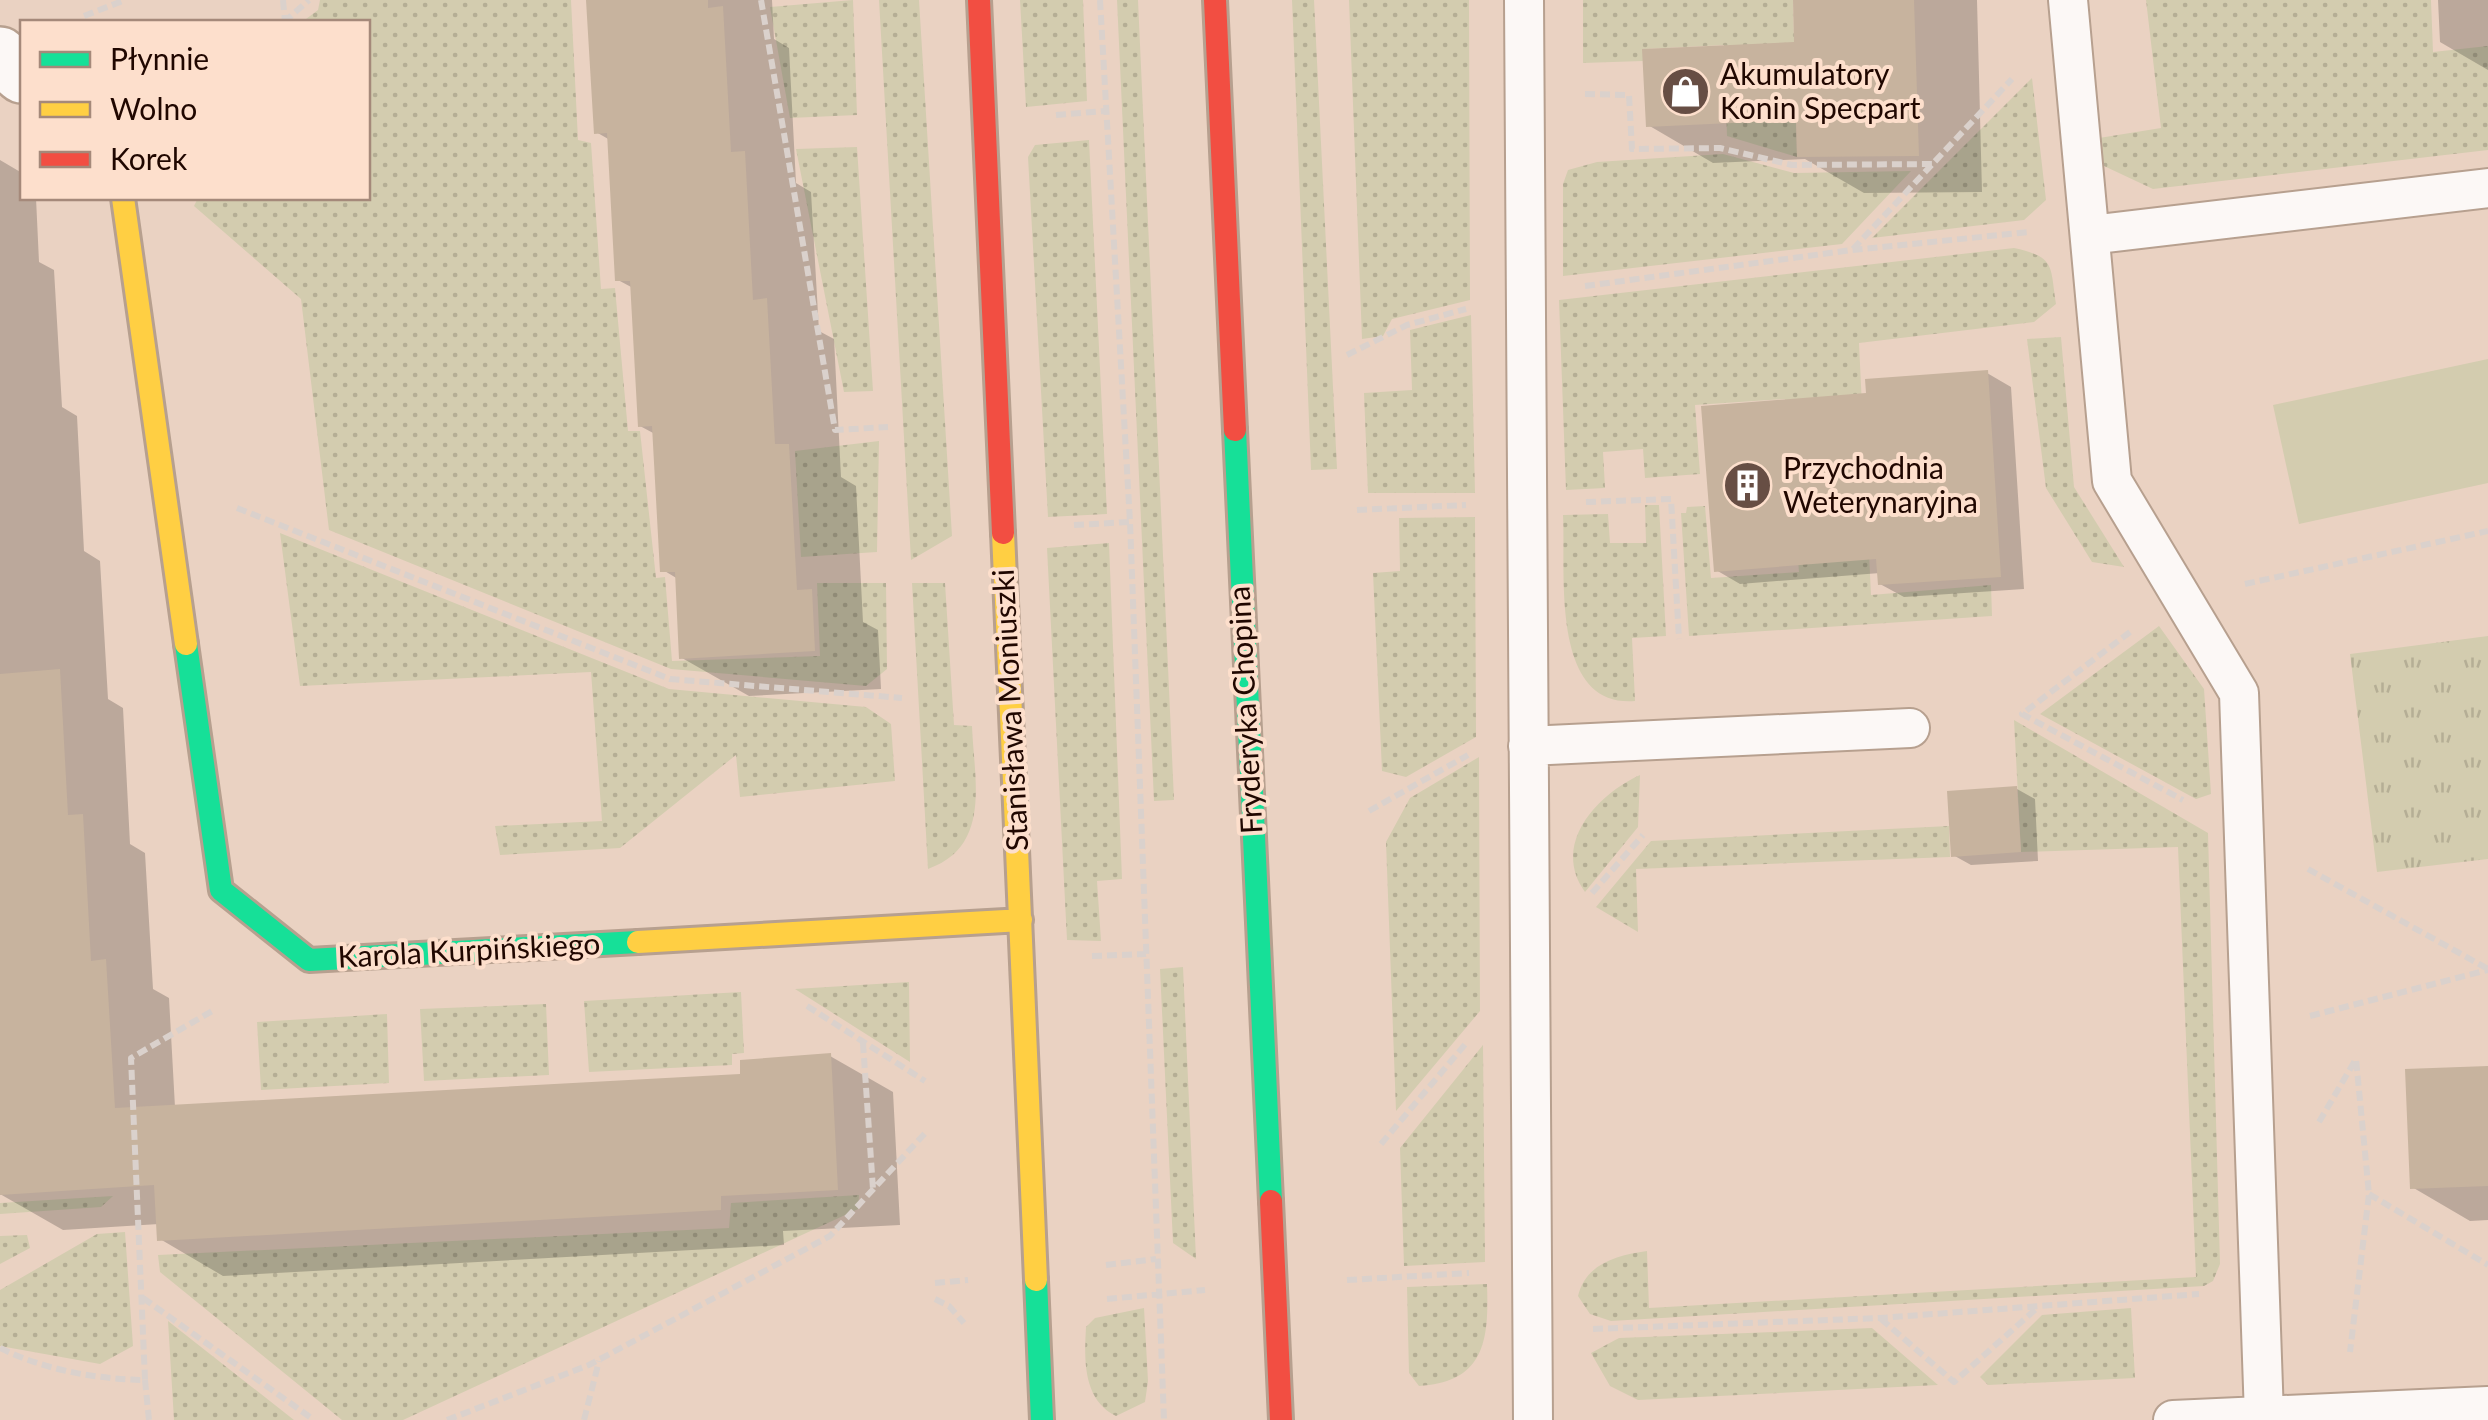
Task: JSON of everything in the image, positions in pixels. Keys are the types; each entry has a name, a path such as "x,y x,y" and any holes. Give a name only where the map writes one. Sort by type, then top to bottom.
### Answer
{"street":[{"name":"Stanisława Moniuszki","path":"978,0 1042,1420"},
{"name":"Fryderyka Chopina","path":"1215,0 1281,1420"},
{"path":"0,55 20,73"},
{"name":"Karola Kurpińskiego","path":"123,200 220,890 309,960 1021,920"}],"lane":[{"path":"1524,0 1534,1420"},
{"path":"2068,0 2112,481 2239,693 2264,1416"},
{"path":"2090,235 2488,188"},
{"path":"1528,746 1910,728"},
{"path":"2173,1420 2488,1406"}],"path":[{"path":"84,16 125,0"},
{"path":"287,20 309,0"},
{"path":"761,0 836,430 888,427"},
{"path":"1100,0 1130,522 1164,1420"},
{"path":"1852,250 2016,75"},
{"path":"1570,94 1629,95 1632,149 1720,148 1792,165 1936,164"},
{"path":"1574,287 1852,250 2038,231"},
{"path":"1347,355 1407,325 1472,308"},
{"path":"1583,502 1671,499 1679,640"},
{"path":"218,500 670,679 902,698"},
{"path":"1358,510 1473,505"},
{"path":"2236,585 2488,532"},
{"path":"2140,624 2022,714 2198,808"},
{"path":"1369,812 1478,749 1528,746"},
{"path":"1588,898 1643,834"},
{"path":"2293,861 2488,970"},
{"path":"1085,956 1146,954"},
{"path":"2250,1032 2488,970"},
{"path":"797,999 925,1081"},
{"path":"149,1420 131,1058 214,1010"},
{"path":"1382,1144 1476,1031"},
{"path":"863,1041 873,1189"},
{"path":"2310,1136 2356,1059 2369,1194 2350,1357"},
{"path":"447,1420 600,1360 830,1236 928,1130"},
{"path":"2369,1194 2488,1265"},
{"path":"1099,1266 1156,1259"},
{"path":"1592,1329 1880,1318 2210,1293"},
{"path":"142,1298 314,1420"},
{"path":"1880,1318 1954,1382 2039,1306"},
{"path":"0,1348 26,1360 104,1379 145,1380"},
{"path":"584,1420 600,1360"}],"green space":[{"path":"320,0 571,0 578,140 591,143 601,289 615,288 628,431 640,431 656,578 665,577 672,661 820,656 817,583 886,583 887,669 866,686 671,669 329,530 301,299 194,206 197,200 370,200 370,20 305,20 318,10"},
{"path":"853,0 857,115 790,118 770,7"},
{"path":"879,0 919,0 952,536 911,560"},
{"path":"1020,0 1083,0 1087,101 1026,107"},
{"path":"1117,0 1138,0 1174,800 1154,801"},
{"path":"1292,0 1314,0 1337,469 1311,470"},
{"path":"1349,0 1469,0 1470,300 1392,319 1383,336 1362,339"},
{"path":"1583,0 1793,0 1797,157 1727,136 1724,45 1643,49 1643,61 1583,63"},
{"path":"2146,0 2431,0 2433,52 2488,46 2488,150 2153,189 2104,166 2099,138 2161,128"},
{"path":"2032,78 2046,200 2024,220 1872,238"},
{"path":"1089,140 1107,514 1048,517 1028,157 1035,145"},
{"path":"857,147 873,391 844,392 796,149"},
{"path":"1723,154 1794,173 1911,171 1842,244 1563,276 1563,184 1568,170 1597,162"},
{"path":"2014,248 2037,255 2051,272 2056,304 2034,322 1859,343 1871,595 1991,585 1992,616 1689,636 1681,513 1686,513 1687,507 1705,506 1711,578 1799,572 1785,399 1695,405 1700,474 1645,478 1643,449 1603,452 1605,488 1566,490 1559,300"},
{"path":"1471,315 1475,493 1368,493 1364,393 1412,390 1410,330"},
{"path":"2061,337 2074,487 2124,567 2092,562 2046,488 2027,339"},
{"path":"2488,359 2488,483 2299,524 2273,405"},
{"path":"879,441 877,552 801,557 795,451"},
{"path":"1645,505 1659,505 1666,636 1632,638 1635,701 1607,697 1588,683 1575,660 1564,600 1563,515 1608,514 1610,543 1646,543"},
{"path":"1475,517 1476,737 1406,777 1382,771 1373,573 1400,571 1399,518"},
{"path":"280,533 669,689 866,707 891,724 895,781 740,797 736,755 620,848 500,855 495,826 602,821 591,672 300,686"},
{"path":"1109,543 1122,879 1097,881 1101,941 1067,940 1047,548"},
{"path":"912,583 945,583 954,725 972,726 975,768 971,828 962,845 928,869"},
{"path":"2159,626 2204,689 2211,794 2196,799 2040,714"},
{"path":"2488,636 2488,859 2377,872 2350,654"},
{"path":"2014,720 2208,833 2220,1264 2213,1281 2204,1286 1611,1321 1590,1314 1578,1296 1588,1276 1615,1258 1647,1251 1649,1308 2196,1277 2178,847 2021,852"},
{"path":"1479,757 1480,1011 1396,1111 1386,842 1410,798"},
{"path":"1640,775 1638,827 1585,892 1573,857 1583,823 1608,795"},
{"path":"1949,826 1950,857 1636,869 1638,932 1596,907 1651,841"},
{"path":"1183,967 1196,1259 1173,1243 1160,969"},
{"path":"909,982 910,1062 795,989"},
{"path":"741,992 744,1053 732,1054 732,1065 589,1072 584,1001"},
{"path":"546,1004 549,1075 424,1081 420,1009"},
{"path":"387,1014 389,1083 261,1090 257,1022"},
{"path":"1483,1045 1485,1262 1404,1266 1400,1148"},
{"path":"859,1195 858,1209 403,1420 342,1420 160,1272 158,1255 729,1228 731,1203"},
{"path":"113,1196 101,1207 0,1214 0,1203"},
{"path":"125,1232 133,1346 100,1364 0,1346 0,1290 97,1234"},
{"path":"27,1235 30,1248 0,1264 0,1236"},
{"path":"1487,1284 1486,1323 1479,1354 1458,1376 1419,1386 1409,1373 1407,1287"},
{"path":"1144,1308 1148,1381 1145,1402 1116,1416 1105,1409 1091,1390 1086,1365 1086,1327 1095,1318"},
{"path":"2131,1308 2135,1378 1988,1385 1980,1377 2042,1315"},
{"path":"168,1321 294,1420 174,1420"},
{"path":"1872,1328 1938,1385 1638,1400 1610,1386 1591,1353 1619,1338"}],"building":[{"path":"586,0 708,0 708,8 723,6 731,152 745,151 753,300 767,298 775,444 789,444 797,590 812,589 815,651 679,659 675,572 660,572 652,426 638,427 630,281 615,281 607,133 594,134"},
{"path":"1793,0 1914,0 1919,156 1797,157 1796,120 1646,127 1642,49 1794,42"},
{"path":"1988,370 2001,577 1878,585 1876,559 1714,572 1701,406 1866,393 1865,379"},
{"path":"60,669 68,815 83,814 91,961 106,959 115,1108 740,1074 740,1060 831,1053 838,1190 721,1196 721,1210 157,1241 154,1185 0,1195 0,674"},
{"path":"2017,786 2021,852 1951,857 1947,791"},
{"path":"2488,1066 2488,1186 2410,1189 2405,1069"}],"traffic: fast":[{"path":"1235,430 1271,1201"},
{"path":"186,644 221,890 309,960 638,942"},
{"path":"1036,1280 1042,1420"}],"traffic: slow":[{"path":"123,200 186,644"},
{"path":"1003,533 1036,1280"},
{"path":"638,942 1021,920"}],"traffic: jam":[{"path":"979,0 1003,533"},
{"path":"1215,0 1235,430"},
{"path":"1271,1201 1281,1420"}],"place":[{"name":"Akumulatory Konin Specpart","path":"1685,92"},
{"name":"Przychodnia Weterynaryjna","path":"1748,486"}]}
